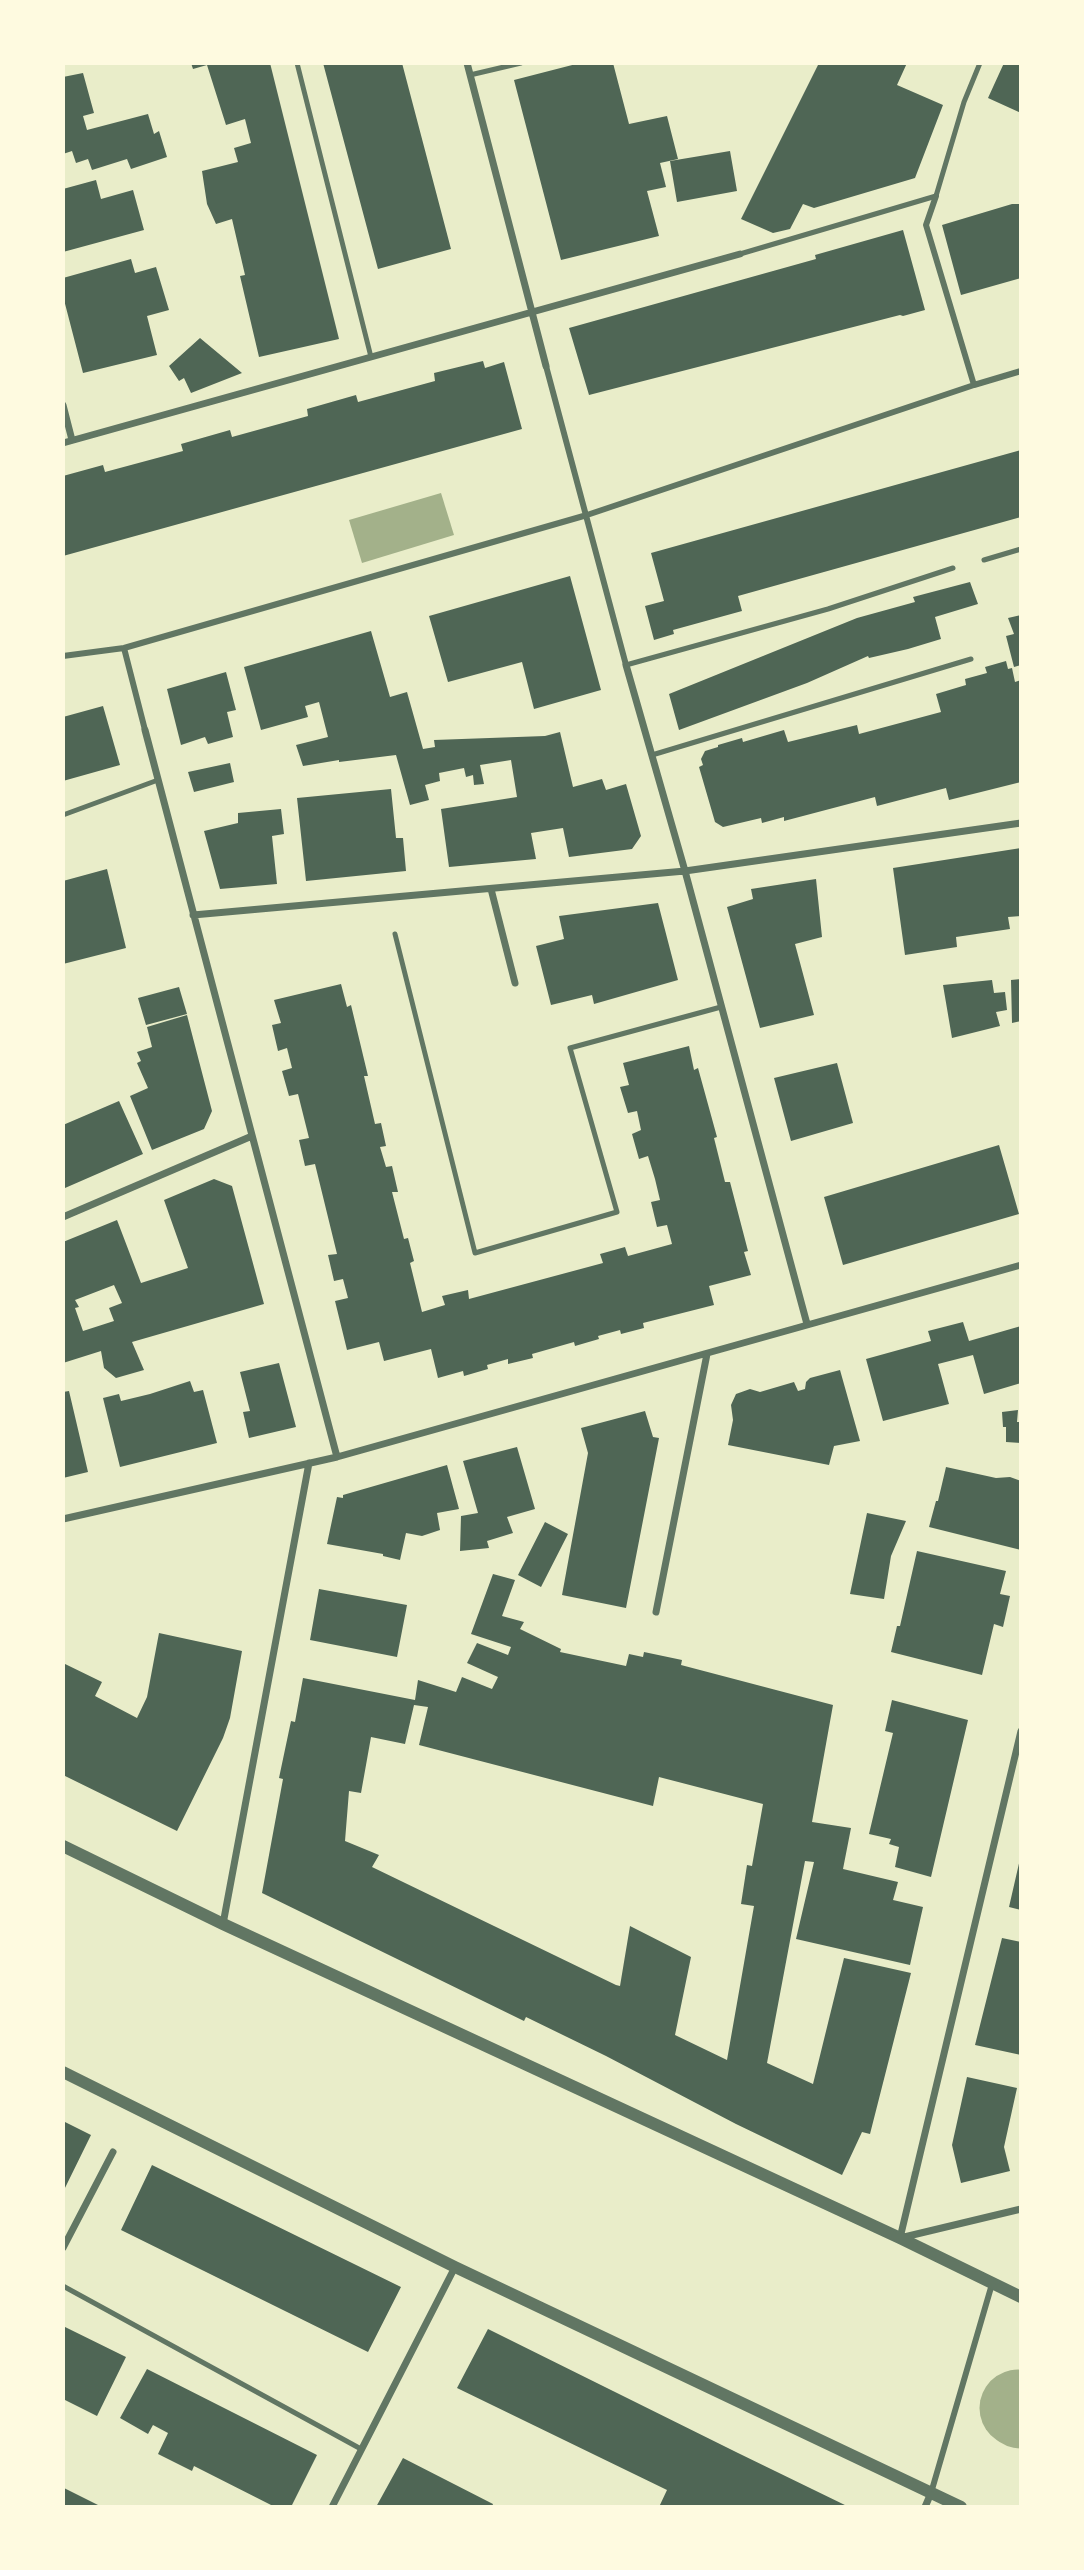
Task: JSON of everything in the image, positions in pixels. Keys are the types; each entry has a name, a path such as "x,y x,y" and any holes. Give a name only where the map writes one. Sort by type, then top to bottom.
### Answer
{"street":[{"path":"467,63 599,568 685,871 807,1324"},
{"path":"936,197 926,225 974,385"},
{"path":"63,443 740,254"},
{"path":"63,656 124,648 587,515 1021,371"},
{"path":"63,405 72,440"},
{"path":"124,648 337,1457"},
{"path":"193,915 685,871 1021,823"},
{"path":"491,889 515,983"},
{"path":"63,1217 252,1136"},
{"path":"63,1519 337,1457 1021,1265"},
{"path":"656,1612 707,1354"},
{"path":"223,1924 309,1463"},
{"path":"900,2238 1021,1731"},
{"path":"63,1846 223,1924 900,2238 1021,2297"},
{"path":"63,2072 455,2267 961,2507"},
{"path":"63,2248 113,2152"},
{"path":"900,2238 1021,2209"},
{"path":"332,2507 455,2267"},
{"path":"925,2507 932,2494 992,2284"}],"lane":[{"path":"297,63 371,357"},
{"path":"470,75 521,63"},
{"path":"740,254 936,197 964,102 980,63"},
{"path":"984,560 1021,550"},
{"path":"626,665 828,609 953,568"},
{"path":"652,755 971,659"},
{"path":"63,815 158,780"},
{"path":"395,934 475,1253 617,1212 570,1048 721,1007"},
{"path":"63,2286 361,2449"}],"shaded area":[{"path":"441,493 454,535 362,563 349,520"}],"building":[{"path":"191,63 270,63 339,339 259,357 240,276 245,275 232,219 216,224 207,204 202,171 238,162 234,148 251,143 245,119 226,125 207,65 193,69"},
{"path":"323,63 402,63 451,249 378,269"},
{"path":"580,63 613,63 629,124 667,116 678,159 660,163 666,187 647,191 659,236 561,260 514,80"},
{"path":"819,63 907,63 897,85 943,105 915,178 814,208 803,204 790,229 773,233 741,219"},
{"path":"1004,63 1021,63 1021,113 988,98"},
{"path":"83,73 94,113 83,116 87,130 148,114 154,134 159,131 167,157 131,169 127,159 92,170 88,159 76,163 72,151 63,154 63,77"},
{"path":"730,151 737,191 677,202 670,161"},
{"path":"96,180 101,199 133,190 144,230 63,252 63,189"},
{"path":"1012,204 1021,204 1021,278 961,295 942,225"},
{"path":"903,230 925,310 589,395 569,328 816,259 815,255"},
{"path":"131,259 135,273 156,267 169,310 147,316 157,355 83,373 63,296 63,278"},
{"path":"200,338 242,373 191,393 184,378 179,381 169,366"},
{"path":"483,361 485,368 504,362 522,429 63,556 63,476 103,465 105,472 183,451 181,444 230,430 232,437 308,416 307,409 356,395 358,402 435,381 434,373"},
{"path":"1021,450 1021,517 738,596 742,611 673,630 674,634 654,640 645,606 664,601 651,553"},
{"path":"570,576 601,690 534,709 522,662 448,682 429,616"},
{"path":"970,582 978,604 935,617 941,639 908,649 869,658 868,656 807,683 679,730 669,694 857,618 915,602 913,597"},
{"path":"1021,615 1021,665 1014,667 1006,636 1014,634 1008,618"},
{"path":"371,631 390,697 407,692 423,749 435,747 434,740 545,736 560,732 573,787 602,779 606,790 626,784 641,836 632,849 569,857 563,828 531,833 536,859 449,867 441,809 517,797 511,760 480,765 484,784 474,785 473,775 466,777 464,768 439,773 440,781 425,785 429,800 410,805 396,755 303,766 296,745 328,737 319,702 305,706 308,717 261,730 244,667"},
{"path":"1006,661 1008,669 1012,668 1015,682 1021,680 1021,782 949,800 946,788 877,806 875,797 784,821 784,817 762,823 761,818 723,827 715,822 699,767 703,765 701,759 705,751 742,738 743,742 784,730 788,742 857,725 859,734 941,712 936,694 966,685 965,679 987,673 985,667"},
{"path":"226,672 236,710 227,712 233,737 208,744 205,737 181,745 167,689"},
{"path":"103,706 120,765 63,781 63,717"},
{"path":"230,763 234,782 194,792 188,772"},
{"path":"391,789 396,838 403,838 406,871 306,881 297,798"},
{"path":"281,809 284,834 272,836 277,884 220,889 204,831 238,823 238,813"},
{"path":"1021,848 1021,916 1008,917 1010,929 956,937 957,947 905,955 893,868"},
{"path":"107,869 126,948 63,964 63,881"},
{"path":"816,879 822,937 795,944 814,1015 760,1028 727,907 753,899 751,889"},
{"path":"658,903 678,980 594,1004 592,995 551,1005 536,946 564,939 559,916"},
{"path":"1021,979 1021,1021 1012,1023 1011,980"},
{"path":"992,980 994,993 1005,992 1007,1010 996,1012 1000,1026 952,1038 943,985"},
{"path":"341,984 347,1007 351,1005 368,1076 364,1076 375,1124 381,1123 386,1146 380,1147 386,1167 392,1166 398,1192 392,1192 404,1239 408,1238 414,1261 410,1263 422,1312 445,1305 442,1296 468,1290 469,1299 603,1263 600,1254 625,1247 628,1256 672,1244 667,1225 657,1227 651,1202 660,1200 655,1179 648,1156 639,1159 632,1134 641,1130 637,1111 628,1113 620,1087 629,1085 623,1063 689,1046 694,1070 698,1068 717,1137 714,1138 725,1182 730,1182 748,1251 744,1252 751,1275 709,1286 714,1305 643,1323 644,1328 621,1334 620,1330 575,1346 574,1342 532,1354 533,1358 508,1364 508,1359 487,1365 488,1369 464,1376 463,1371 438,1378 431,1349 384,1361 379,1342 347,1350 335,1301 348,1298 343,1279 334,1281 328,1255 337,1254 315,1164 305,1166 299,1140 309,1138 298,1094 289,1096 282,1071 292,1068 287,1048 278,1051 272,1025 281,1023 274,1000"},
{"path":"179,987 187,1014 146,1025 138,998"},
{"path":"187,1015 212,1111 204,1129 152,1150 130,1096 148,1088 137,1063 141,1061 137,1052 152,1047 147,1027"},
{"path":"837,1063 853,1123 791,1141 774,1078"},
{"path":"119,1101 143,1154 65,1188 63,1125"},
{"path":"999,1145 1019,1214 843,1265 824,1197"},
{"path":"214,1179 232,1186 264,1304 132,1342 144,1370 116,1378 104,1368 101,1351 63,1363 63,1242 117,1220 141,1283 188,1268 164,1200","holes":["114,1285 122,1303 109,1308 114,1321 83,1331 75,1308 79,1307 75,1300"]},
{"path":"963,1322 969,1341 1021,1326 1021,1383 984,1394 973,1355 938,1364 949,1404 883,1421 866,1359 931,1341 928,1331"},
{"path":"279,1363 296,1427 249,1438 243,1412 250,1411 240,1372"},
{"path":"840,1370 860,1441 834,1446 829,1465 728,1445 733,1420 731,1405 736,1394 750,1389 760,1392 794,1382 798,1391 805,1389 810,1378"},
{"path":"190,1381 194,1392 203,1390 217,1443 120,1467 103,1398 119,1394 121,1401"},
{"path":"69,1391 88,1472 63,1478 63,1392"},
{"path":"1018,1410 1021,1443 1006,1442 1002,1412"},
{"path":"645,1411 653,1437 659,1438 626,1608 562,1595 588,1453 581,1428"},
{"path":"517,1447 535,1509 507,1517 513,1533 487,1541 489,1548 460,1551 461,1516 478,1513 463,1461"},
{"path":"447,1465 459,1509 437,1513 440,1530 422,1536 406,1533 400,1560 383,1554 327,1544 337,1497 343,1498 343,1495"},
{"path":"946,1467 1021,1481 1021,1550 929,1527"},
{"path":"867,1513 906,1521 891,1556 884,1599 850,1594"},
{"path":"545,1522 568,1534 541,1587 518,1575"},
{"path":"917,1551 1006,1571 1000,1594 1010,1596 1003,1627 994,1624 982,1675 891,1652 897,1626 900,1626"},
{"path":"493,1574 515,1580 502,1616 524,1622 520,1629 561,1649 560,1652 626,1666 629,1654 643,1657 644,1652 682,1660 681,1665 833,1705 812,1822 851,1828 843,1869 898,1882 893,1900 923,1907 910,1965 796,1939 814,1862 805,1861 767,2063 813,2084 844,1958 911,1973 870,2134 862,2132 842,2175 526,2017 524,2021 262,1893 283,1779 279,1778 291,1721 295,1722 303,1678 415,1700 418,1680 456,1692 462,1677 492,1689 498,1677 467,1663 477,1643 508,1655 511,1647 471,1634","holes":["414,1705 428,1707 419,1745 653,1806 659,1777 763,1804 752,1866 747,1865 741,1904 754,1906 727,2060 675,2035 691,1957 630,1926 620,1986 616,1985 372,1867 379,1855 345,1841 349,1791 361,1793 371,1737 405,1744"]},
{"path":"319,1589 407,1605 397,1657 310,1640"},
{"path":"159,1633 242,1651 230,1718 223,1738 177,1831 63,1775 63,1663 102,1682 95,1696 137,1718 147,1697"},
{"path":"892,1700 968,1720 931,1877 895,1867 899,1847 889,1844 891,1839 869,1834 893,1733 885,1731"},
{"path":"1021,1859 1021,1910 1009,1907"},
{"path":"1002,1938 1021,1942 1021,2055 975,2045"},
{"path":"967,2077 1017,2088 1004,2147 1010,2171 961,2183 952,2145"},
{"path":"63,2121 91,2135 63,2192"},
{"path":"152,2165 401,2287 368,2352 121,2230"},
{"path":"63,2326 126,2357 97,2416 63,2399"},
{"path":"488,2329 849,2507 659,2507 667,2490 457,2388"},
{"path":"147,2369 317,2455 291,2507 275,2507 194,2466 192,2471 158,2454 168,2433 153,2425 148,2434 120,2418"},
{"path":"403,2458 493,2504 492,2507 376,2507"},
{"path":"64,2488 102,2507 63,2507"}]}
